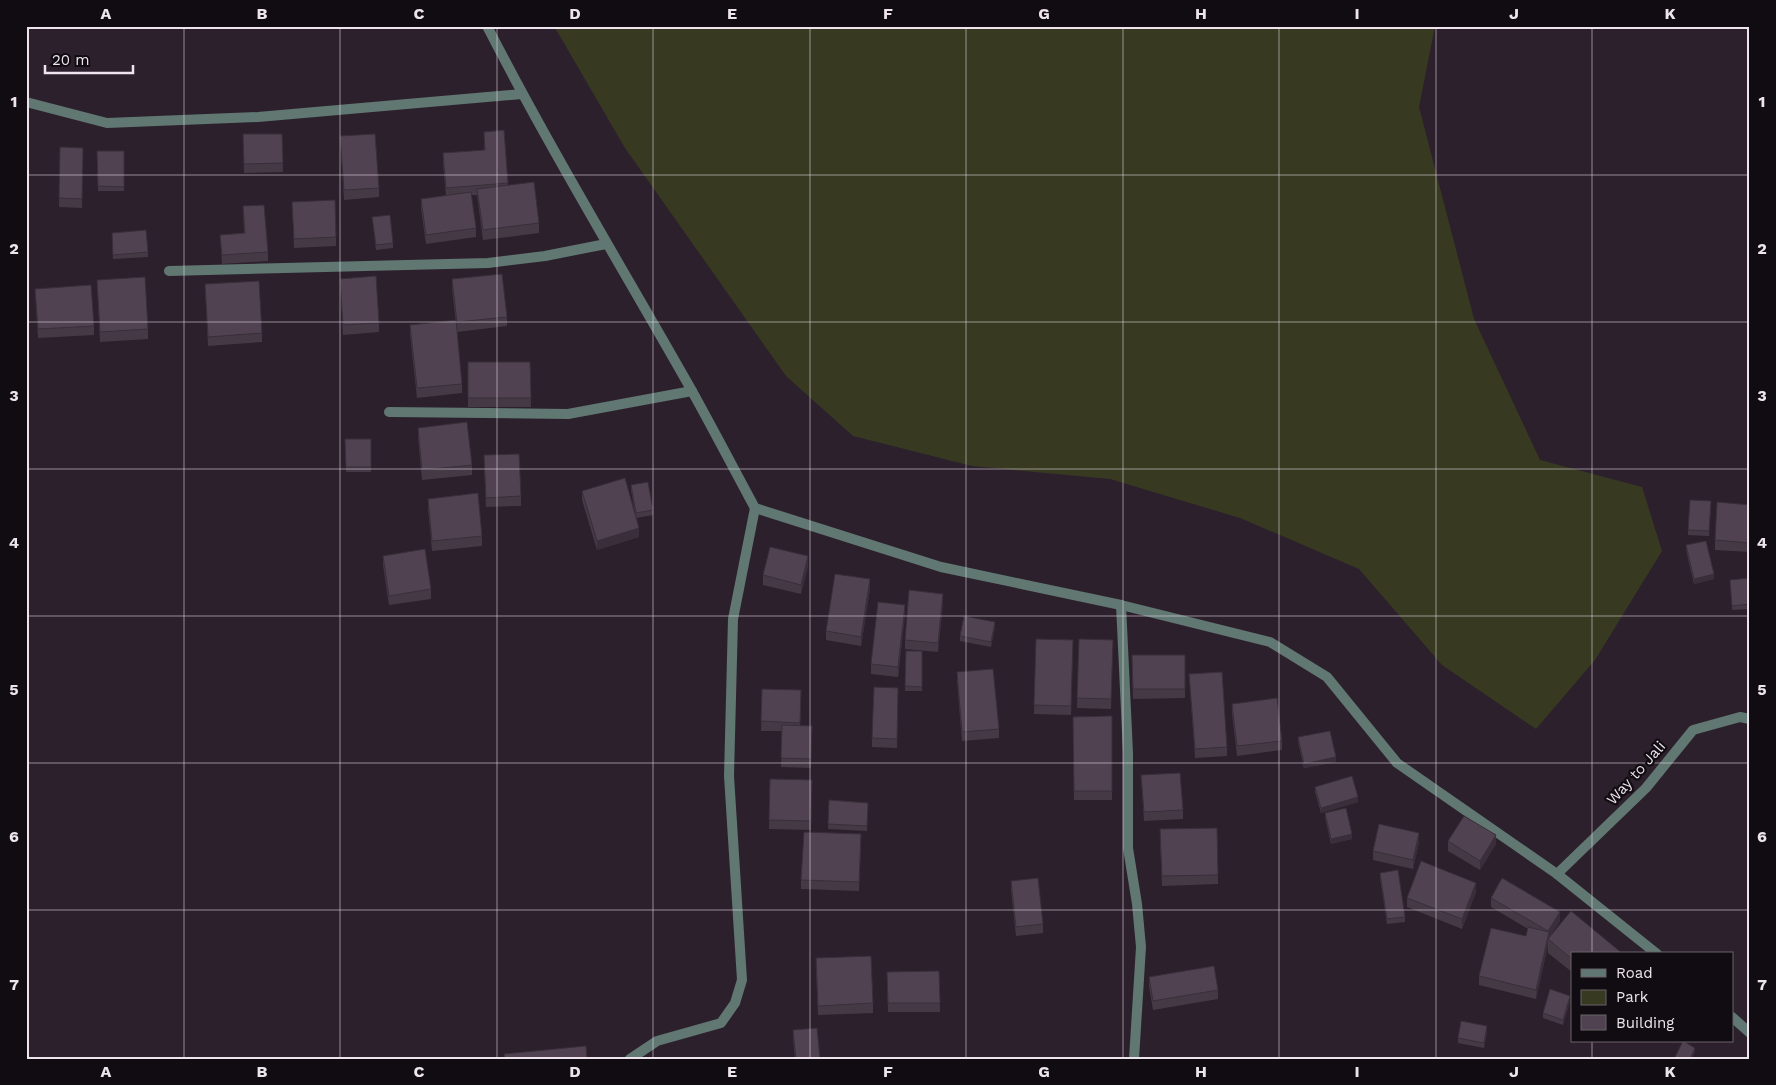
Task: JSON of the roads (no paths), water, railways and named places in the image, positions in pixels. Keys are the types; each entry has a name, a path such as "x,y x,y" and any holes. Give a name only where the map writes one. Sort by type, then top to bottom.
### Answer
{"street":[{"path":"487,26 522,94 692,392 755,508 733,619 732,649 729,776 742,980 735,1003 720,1023 657,1041 630,1059"},
{"path":"26,102 107,123 258,118 522,94"},
{"path":"168,271 488,263 544,256 606,244"},
{"path":"389,412 568,414 692,392"},
{"path":"755,508 941,567 1121,605 1270,642 1327,677 1397,763 1557,874 1654,952"},
{"path":"1121,605 1128,753 1128,848 1137,904 1141,947 1134,1059"},
{"name":"Way to Jali","path":"1557,874 1646,788 1692,730 1740,718 1750,719"},
{"path":"1734,1019 1750,1034"}]}
